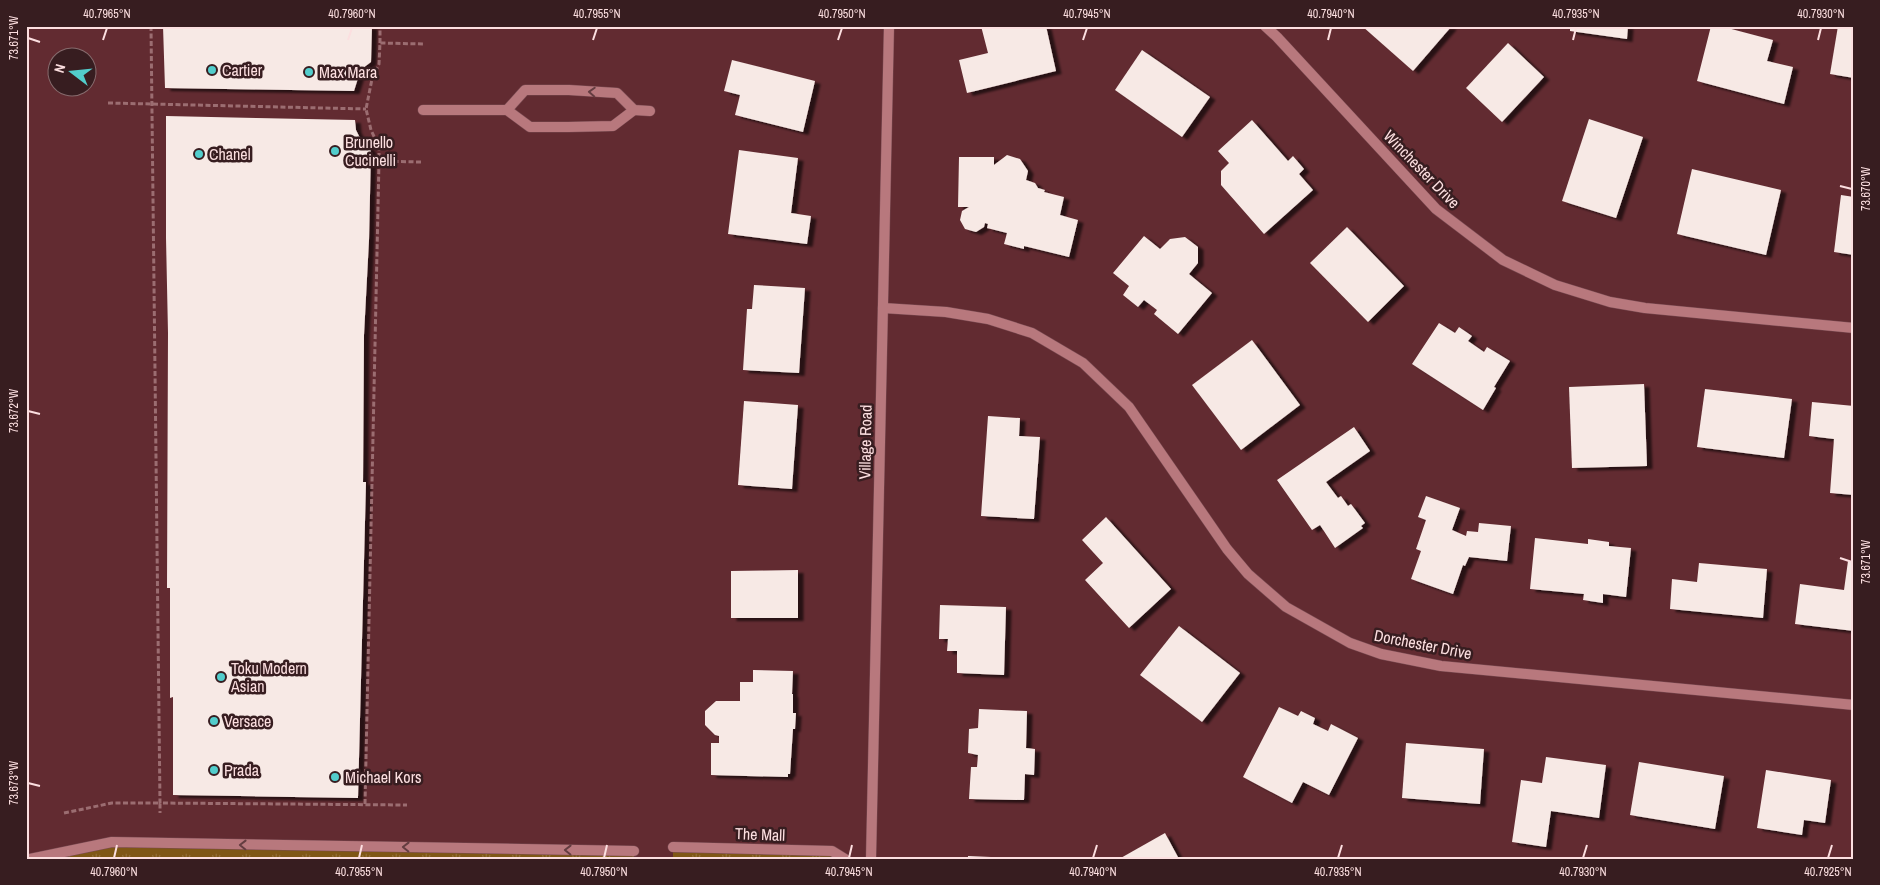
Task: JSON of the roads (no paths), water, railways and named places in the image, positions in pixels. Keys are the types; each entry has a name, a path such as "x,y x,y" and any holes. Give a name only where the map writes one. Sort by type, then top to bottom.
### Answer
{"street":[{"name":"Village Road","path":"871,859 889,26"},
{"name":"Winchester Drive","path":"1265,26 1436,209 1503,260 1555,285 1610,302 1645,308 1854,328"},
{"path":"507,110 525,90 569,90 616,93 634,110 650,111"},
{"path":"423,110 507,110 530,126 568,127 613,126 634,110"},
{"name":"Dorchester Drive","path":"882,308 946,312 988,319 1032,333 1083,362 1129,407 1227,548 1248,574 1286,607 1350,644 1381,654 1441,666 1854,705"},
{"path":"30,859 112,842 634,851"},
{"name":"The Mall","path":"673,847 832,851 845,859"}],"place":[{"name":"Cartier","path":"212,70"},
{"name":"Max Mara","path":"309,72"},
{"name":"Brunello Cucinelli","path":"335,151"},
{"name":"Chanel","path":"199,154"},
{"name":"Toku Modern Asian","path":"221,677"},
{"name":"Versace","path":"214,721"},
{"name":"Prada","path":"214,770"},
{"name":"Michael Kors","path":"335,777"}]}
